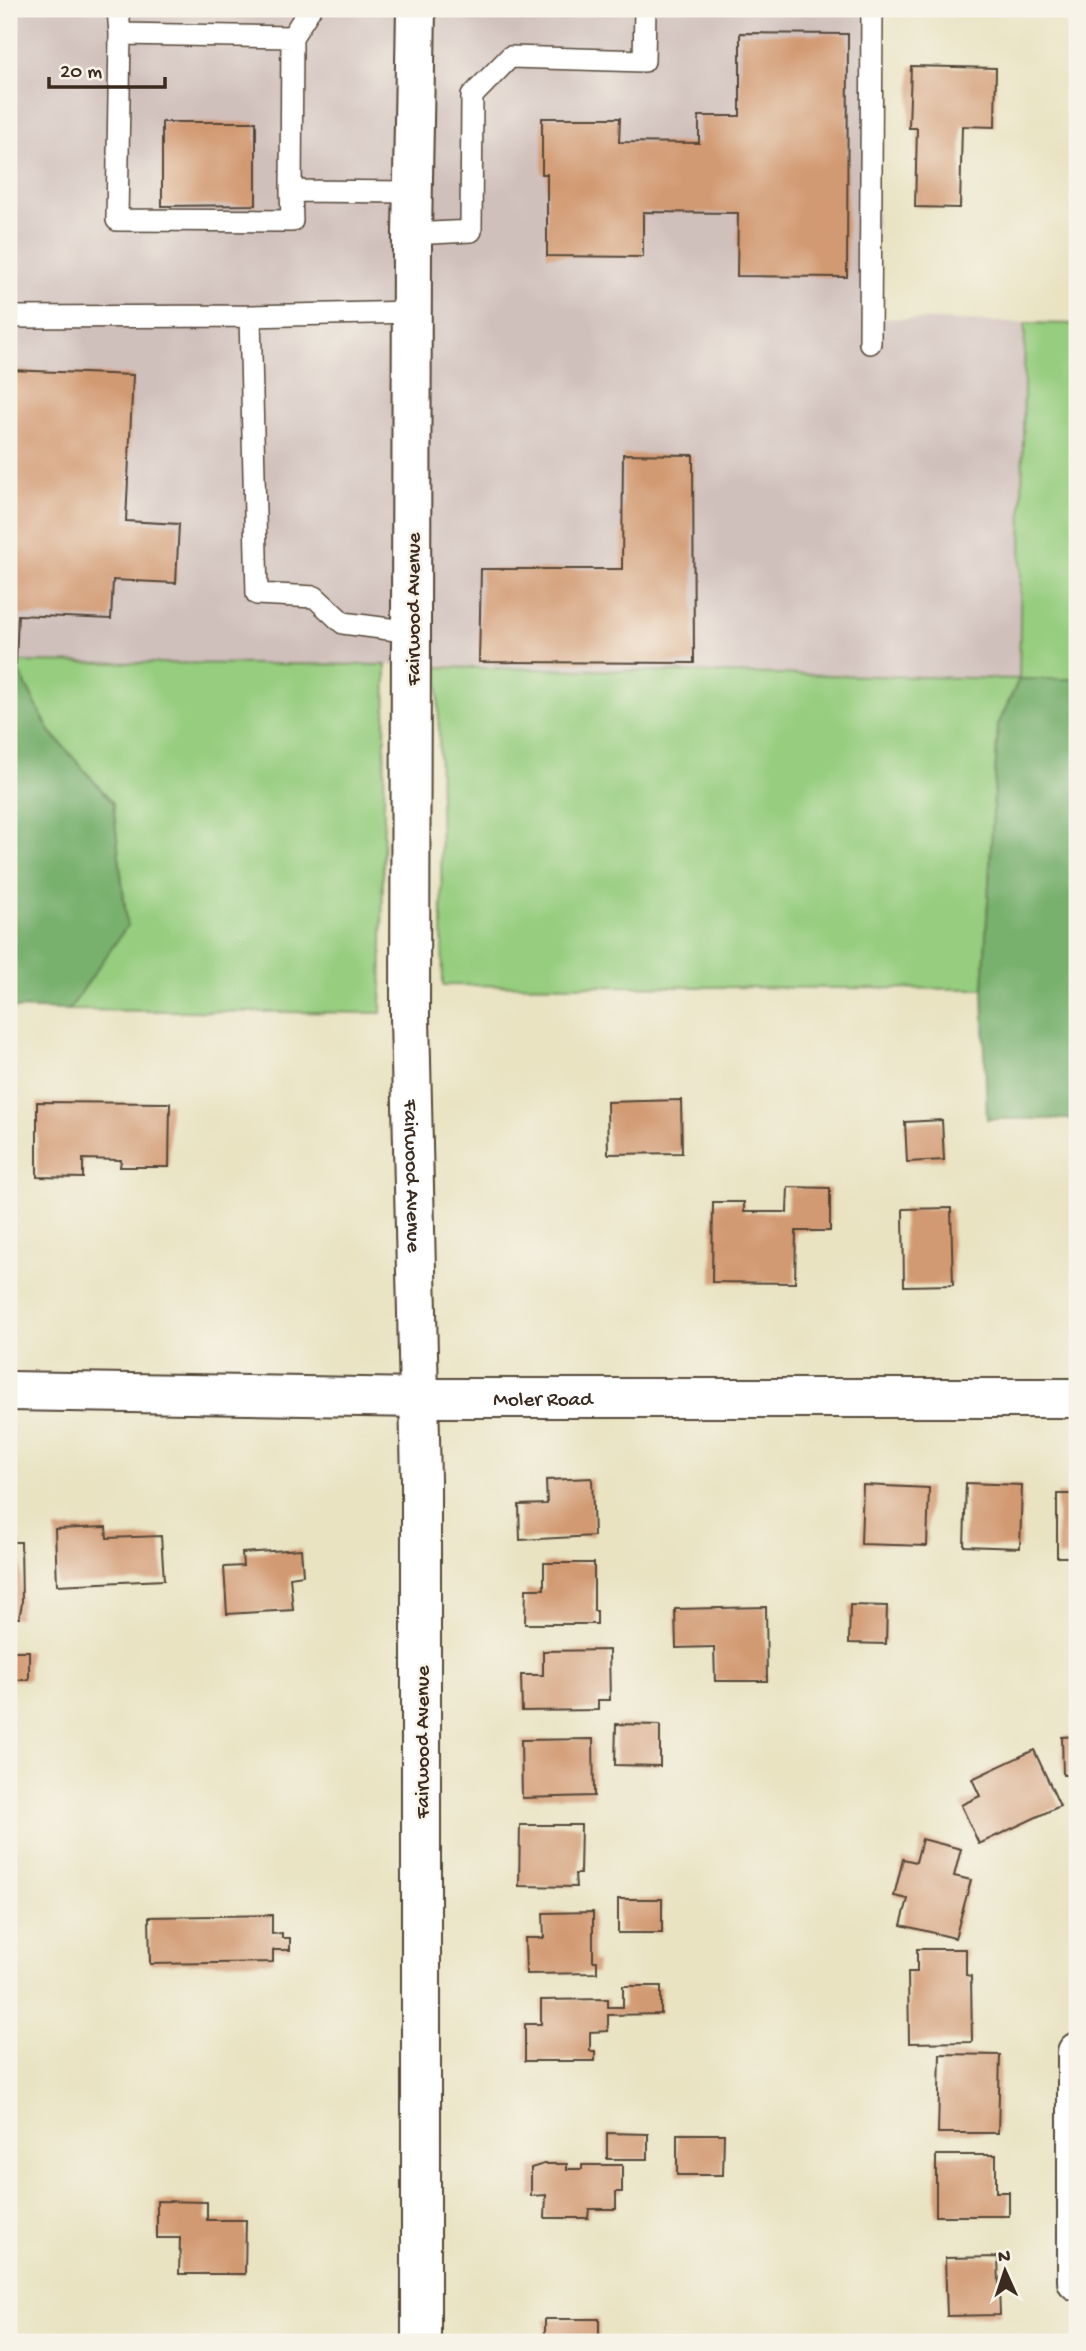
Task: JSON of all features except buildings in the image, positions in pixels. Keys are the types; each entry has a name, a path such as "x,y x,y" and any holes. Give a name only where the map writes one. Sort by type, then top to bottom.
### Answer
{"street":[{"name":"Fairwood Avenue","path":"416,9 411,312 410,1019 420,1398 421,2342"},
{"name":"Moler Road","path":"9,1391 420,1398 1077,1398"},
{"path":"1077,2052 1077,2281"}],"lane":[{"path":"118,9 120,34 117,220 292,221 292,37 310,9"},
{"path":"412,234 471,231 472,96 510,57 644,61 645,9"},
{"path":"870,343 872,9"},
{"path":"120,34 292,37"},
{"path":"292,191 412,192"},
{"path":"9,317 411,312"},
{"path":"250,316 257,594 315,597 343,623 412,632"}],"shaded area":[{"path":"9,9 878,9 876,318 1025,323 1019,679 386,665 9,662"}],"green space":[{"path":"1025,323 1077,324 1077,679 1019,679"},
{"path":"9,662 14,662 49,730 113,803 127,926 69,1010 9,1008"},
{"path":"14,662 386,665 381,1013 69,1010 127,925 113,803 49,730"},
{"path":"438,667 1019,679 998,725 983,989 443,985"},
{"path":"1019,679 1077,679 1077,1119 987,1119 983,989 998,725"}]}
